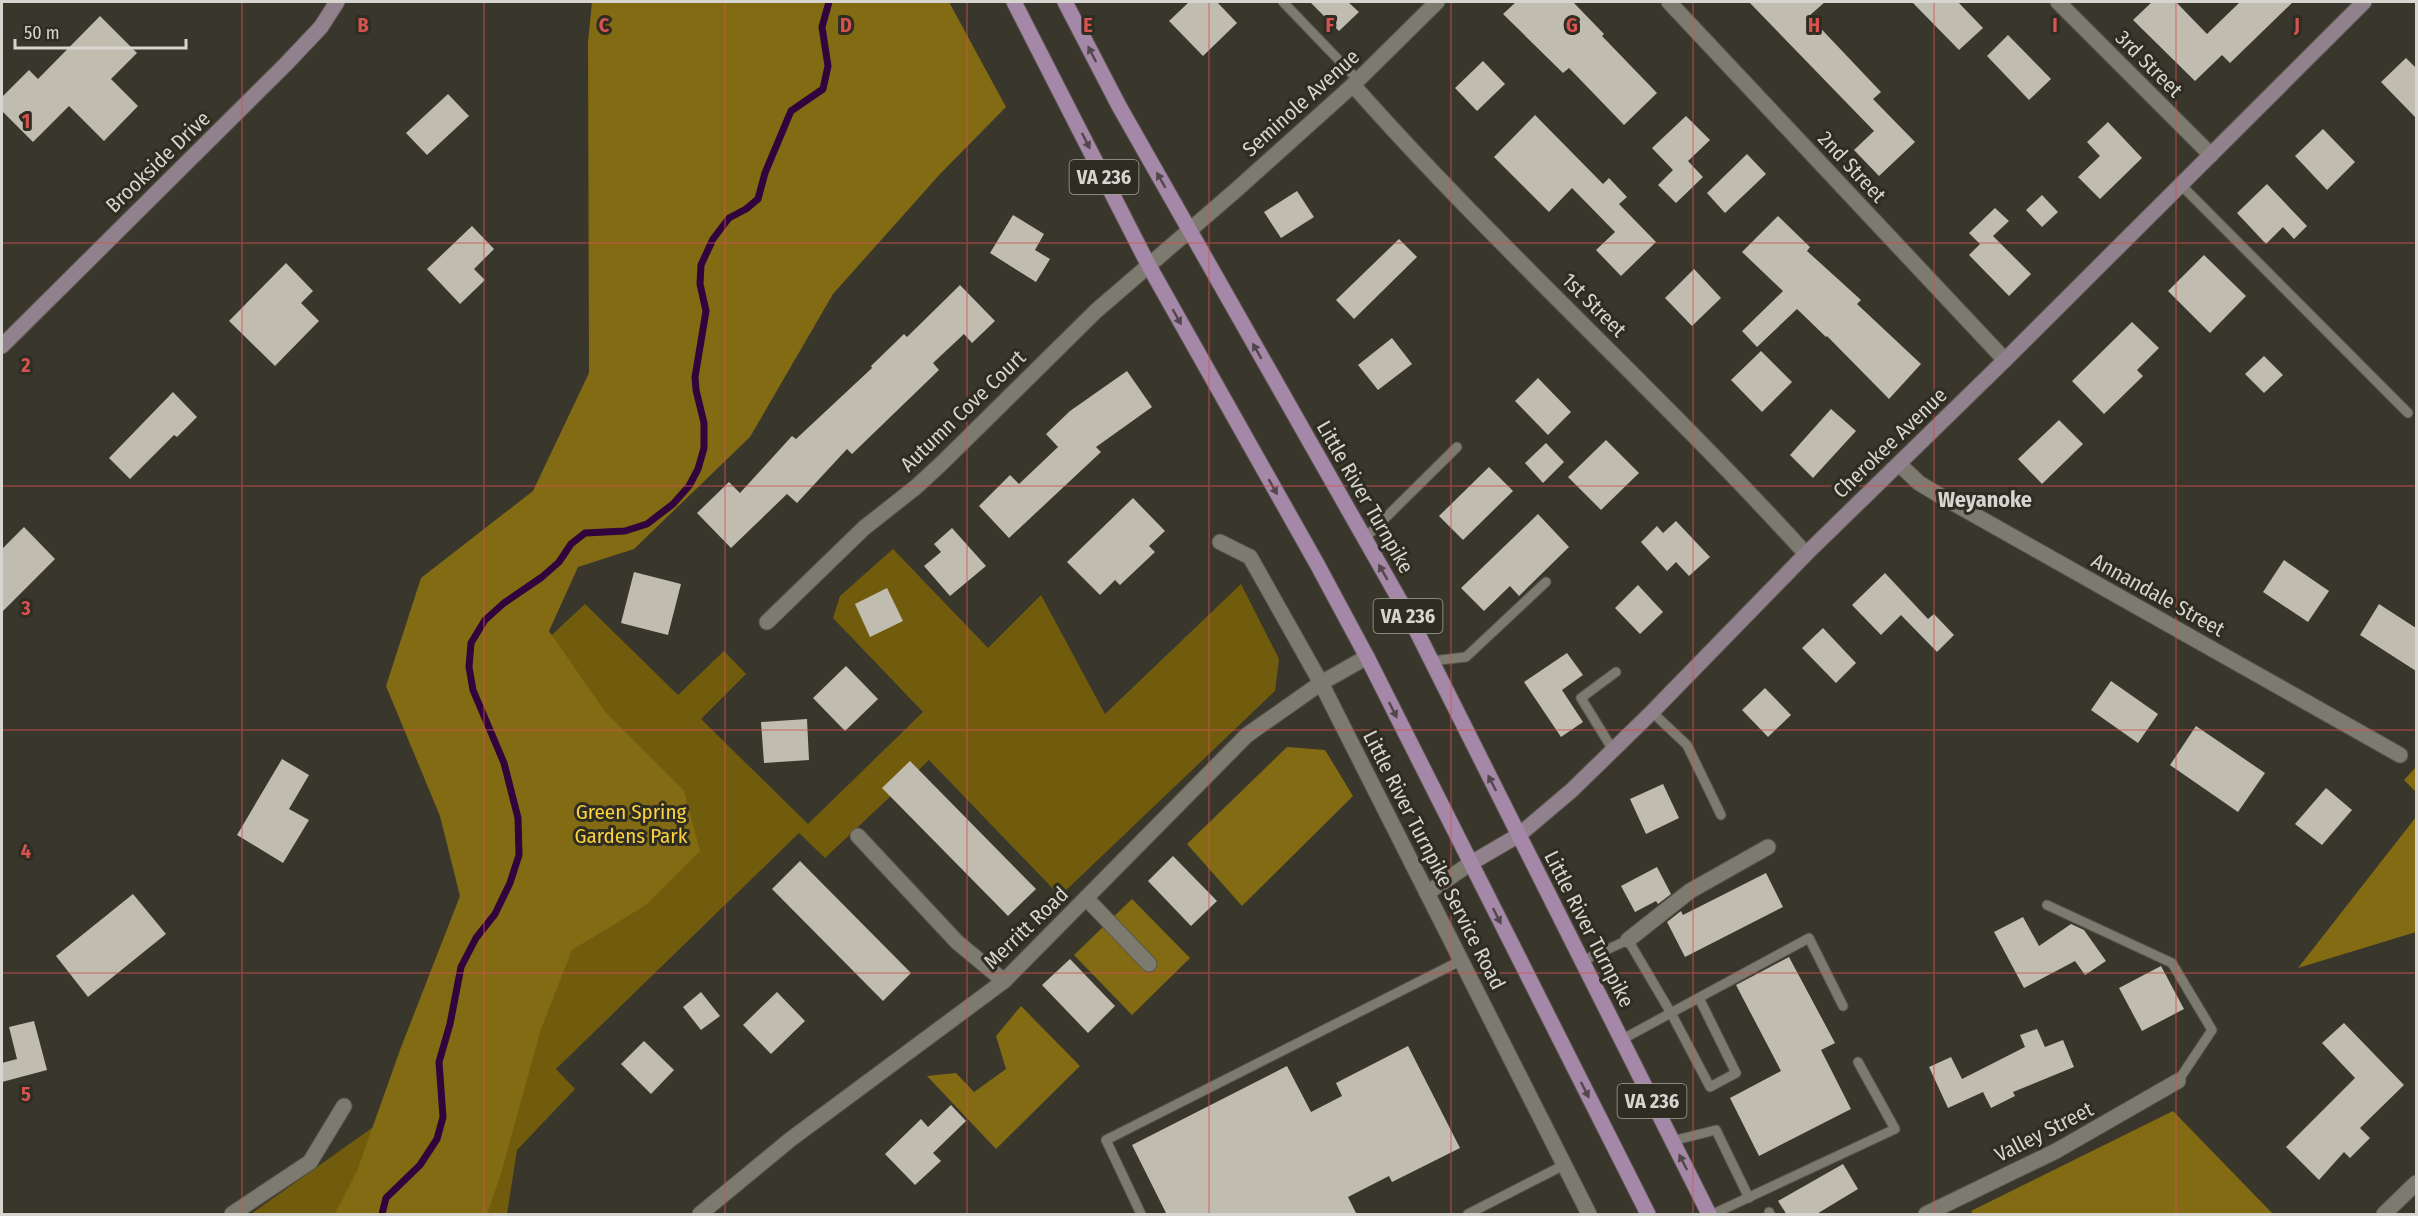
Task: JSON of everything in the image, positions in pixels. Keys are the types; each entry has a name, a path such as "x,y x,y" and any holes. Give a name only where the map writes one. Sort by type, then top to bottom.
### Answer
{"main road":[{"name":"VA 236","path":"1014,2 1149,266 1367,657 1648,1215"},
{"name":"Little River Turnpike","path":"1065,2 1119,106 1431,661 1711,1215"}],"street":[{"name":"Brookside Drive","path":"2,346 285,66 321,27 337,2"},
{"name":"Seminole Avenue","path":"1189,231 1355,83 1437,2"},
{"name":"2nd Street","path":"1669,2 2005,360"},
{"name":"3rd Street","path":"2058,2 2211,155"},
{"name":"Cherokee Avenue","path":"1427,893 1518,835 1572,790 1652,712 1806,554 2005,360 2364,2"},
{"name":"1st Street","path":"1355,83 1415,156 1747,489 1806,554"},
{"name":"Autumn Cove Court","path":"767,622 864,528 942,463 1096,311 1189,231"},
{"name":"Annandale Street","path":"1899,464 1919,483 1939,495 2400,755"},
{"name":"Little River Turnpike Service Road","path":"1220,542 1250,557 1321,682 1589,1215"},
{"name":"Merritt Road","path":"700,1215 791,1139 1004,981 1247,735 1321,682 1367,657"},
{"path":"858,836 957,942 1004,981"},
{"path":"1628,940 1690,891 1768,847"},
{"path":"1086,898 1149,963"},
{"name":"Valley Street","path":"1926,1215 2105,1125 2178,1081"},
{"path":"232,1215 310,1162 344,1106"},
{"path":"2385,1215 2416,1183"}],"lane":[{"path":"1283,2 1355,83"},
{"path":"2181,185 2408,413"},
{"path":"1364,539 1457,447"},
{"path":"1431,661 1466,657 1546,582"},
{"path":"1613,750 1581,699 1616,672"},
{"path":"1652,712 1687,745 1721,815"},
{"path":"2047,905 2172,963 2212,1030 2178,1081"},
{"path":"1621,1040 1809,938 1844,1006"},
{"path":"1582,961 1628,940 1671,1013 1710,1087 1736,1073 1699,998"},
{"path":"1141,1215 1106,1140 1462,960"},
{"path":"1711,1215 1895,1129 1858,1062"},
{"path":"1672,1141 1716,1130 1749,1198"},
{"path":"1468,1215 1564,1165"}],"green space":[{"path":"592,2 949,2 1006,107 940,174 833,294 750,437 634,549 578,567 549,631 606,713 684,791 700,851 646,905 572,950 541,1029 500,1177 487,1214 335,1214 357,1171 400,1050 460,896 440,816 386,686 421,578 533,491 589,373 588,42"},
{"name":"Green Spring Gardens Park","path":"893,549 988,648 1041,595 1105,714 1241,584 1279,659 1275,691 1060,896 929,760 825,858 799,833 556,1069 575,1089 517,1150 507,1214 251,1214 431,1086 504,896 513,671 585,604 678,695 724,651 746,674 701,719 808,824 923,712 833,618 840,596"},
{"path":"1287,747 1325,750 1353,796 1242,906 1187,844"},
{"path":"2416,767 2416,792 2404,780"},
{"path":"2416,817 2416,932 2298,968"},
{"path":"1132,899 1190,958 1132,1015 1074,955"},
{"path":"1021,1006 1080,1066 996,1149 927,1076 956,1073 974,1092 1006,1069 996,1036"},
{"path":"2173,1111 2273,1214 1973,1214 1971,1211"}],"building":[{"path":"1189,2 1217,2 1237,23 1203,56 1169,21"},
{"path":"1310,2 1348,2 1359,12 1339,31"},
{"path":"1516,2 1573,2 1657,93 1624,125 1569,68 1563,73 1503,14"},
{"path":"1749,2 1825,2 1809,16 1881,92 1873,99 1915,142 1879,176 1854,150 1874,131"},
{"path":"1912,2 1958,2 1983,28 1959,50"},
{"path":"2152,2 2176,2 2207,34 2240,2 2293,2 2230,63 2222,55 2195,81 2133,20"},
{"path":"100,16 137,53 111,79 138,106 104,141 69,106 33,142 2,111 2,97 29,70 38,79"},
{"path":"2008,35 2051,79 2029,100 1987,56"},
{"path":"2406,58 2416,68 2416,118 2381,82"},
{"path":"1483,61 1505,84 1477,111 1455,88"},
{"path":"448,94 469,116 427,155 406,133"},
{"path":"1535,115 1603,184 1609,178 1627,197 1619,204 1656,242 1621,276 1596,250 1615,232 1572,188 1549,212 1494,157"},
{"path":"1686,116 1710,140 1688,161 1703,177 1676,203 1658,185 1673,170 1652,148"},
{"path":"2108,122 2142,158 2100,199 2078,177 2100,156 2087,142"},
{"path":"2323,129 2355,162 2327,190 2295,156"},
{"path":"1747,154 1766,174 1725,213 1707,193"},
{"path":"2267,184 2307,226 2294,239 2283,227 2266,244 2237,213"},
{"path":"1297,191 1314,217 1281,238 1264,212"},
{"path":"2042,195 2058,212 2042,227 2026,210"},
{"path":"1995,208 2009,221 1993,236 2031,274 2009,296 1969,255 1980,244 1969,233"},
{"path":"1013,215 1044,234 1035,250 1050,259 1036,282 990,253"},
{"path":"1778,216 1810,247 1807,251 1861,300 1857,304 1921,364 1889,399 1797,309 1757,347 1742,331 1783,291 1742,252"},
{"path":"472,226 494,249 474,269 485,280 460,304 427,269"},
{"path":"1399,239 1417,257 1354,319 1336,300"},
{"path":"2204,255 2246,296 2210,333 2168,291"},
{"path":"286,263 313,291 301,303 319,321 275,366 229,321"},
{"path":"1694,269 1721,298 1692,326 1665,298"},
{"path":"960,285 995,321 972,343 964,334 933,363 939,370 852,454 847,449 797,503 787,494 731,548 697,513 729,482 740,493 792,436 796,439 872,368 871,366 904,334 907,337"},
{"path":"2132,322 2159,348 2137,370 2143,376 2104,414 2072,381"},
{"path":"1392,338 1412,364 1378,390 1358,365"},
{"path":"1761,351 1792,382 1762,412 1731,380"},
{"path":"2264,356 2283,375 2264,393 2245,374"},
{"path":"1127,371 1152,407 1096,447 1101,452 1009,538 979,506 1010,475 1019,484 1058,447 1046,434 1070,411"},
{"path":"1538,378 1571,412 1548,435 1515,401"},
{"path":"173,392 197,417 177,437 174,435 130,479 109,458"},
{"path":"1831,409 1856,431 1813,478 1790,455"},
{"path":"2059,420 2083,444 2042,484 2018,459"},
{"path":"1606,440 1639,473 1601,510 1568,477"},
{"path":"1546,443 1564,462 1543,483 1525,463"},
{"path":"1489,467 1513,491 1463,540 1439,516"},
{"path":"1133,498 1165,531 1149,546 1155,552 1120,585 1115,580 1100,595 1067,562"},
{"path":"1538,514 1569,547 1519,596 1510,586 1484,611 1461,588"},
{"path":"1676,521 1710,557 1689,576 1676,562 1667,571 1641,542 1657,526 1663,533"},
{"path":"24,527 55,559 2,612 2,549"},
{"path":"952,528 986,566 950,596 924,566 941,552 934,544"},
{"path":"2284,560 2329,591 2308,622 2263,592"},
{"path":"634,572 681,584 668,635 621,623"},
{"path":"1885,573 1928,619 1934,614 1954,635 1937,652 1901,615 1881,635 1852,605"},
{"path":"1638,585 1663,612 1640,634 1615,608"},
{"path":"887,588 903,621 870,637 855,604"},
{"path":"2379,604 2416,628 2416,671 2360,635"},
{"path":"1823,628 1856,663 1836,683 1802,648"},
{"path":"1567,653 1583,675 1562,690 1583,722 1561,737 1524,682"},
{"path":"846,666 878,699 845,731 813,698"},
{"path":"2111,681 2158,714 2138,743 2091,710"},
{"path":"1765,688 1791,715 1768,737 1742,710"},
{"path":"807,719 809,760 764,763 761,722"},
{"path":"2196,726 2265,773 2238,812 2170,765"},
{"path":"282,759 309,775 289,809 309,820 283,863 237,835"},
{"path":"910,761 1036,889 1008,916 882,788"},
{"path":"1663,784 1679,818 1646,834 1630,799"},
{"path":"2326,788 2352,810 2322,845 2295,824"},
{"path":"1173,856 1217,901 1191,926 1148,881"},
{"path":"800,861 911,973 883,1001 772,889"},
{"path":"1657,867 1671,894 1658,904 1656,901 1635,912 1621,886"},
{"path":"1766,873 1783,907 1685,957 1667,922 1681,911 1683,915"},
{"path":"133,894 166,934 88,997 56,956"},
{"path":"2023,917 2039,946 2071,924 2084,930 2106,961 2085,975 2075,961 2024,988 1994,932"},
{"path":"1789,957 1835,1043 1821,1050 1851,1109 1759,1156 1730,1098 1781,1071 1736,985"},
{"path":"1070,959 1115,1006 1088,1033 1042,985"},
{"path":"2161,966 2184,1009 2142,1031 2119,988"},
{"path":"701,992 720,1016 701,1030 683,1007"},
{"path":"777,992 805,1021 771,1054 743,1025"},
{"path":"34,1021 47,1070 2,1082 2,1063 17,1059 9,1027"},
{"path":"2344,1023 2404,1085 2360,1128 2370,1138 2350,1158 2344,1152 2319,1180 2286,1147 2355,1078 2322,1043"},
{"path":"2037,1029 2045,1047 2063,1040 2074,1067 2013,1092 2015,1096 1991,1108 1983,1092 1948,1108 1929,1067 1951,1057 1962,1079 2025,1047 2020,1035"},
{"path":"644,1041 674,1070 651,1094 621,1064"},
{"path":"1408,1046 1460,1148 1392,1182 1389,1176 1348,1197 1357,1215 1167,1215 1132,1145 1287,1066 1311,1112 1342,1096 1336,1083"},
{"path":"951,1105 966,1121 933,1153 941,1161 915,1185 885,1154 921,1119 928,1127"},
{"path":"1843,1164 1858,1189 1815,1215 1787,1215 1778,1201"}],"waterway":[{"path":"382,1214 386,1198 420,1165 437,1139 443,1117 439,1062 450,1024 461,967 476,938 495,914 510,883 519,855 518,818 504,763 473,690 469,667 471,643 485,620 504,603 542,577 559,562 571,544 585,533 625,531 647,524 673,504 689,486 698,469 704,448 704,423 695,377 706,311 700,284 701,265 713,239 729,218 758,199 765,173 791,111 823,89 828,66 822,27 829,2"}],"district":[{"name":"Weyanoke","path":"1985,499"}]}
